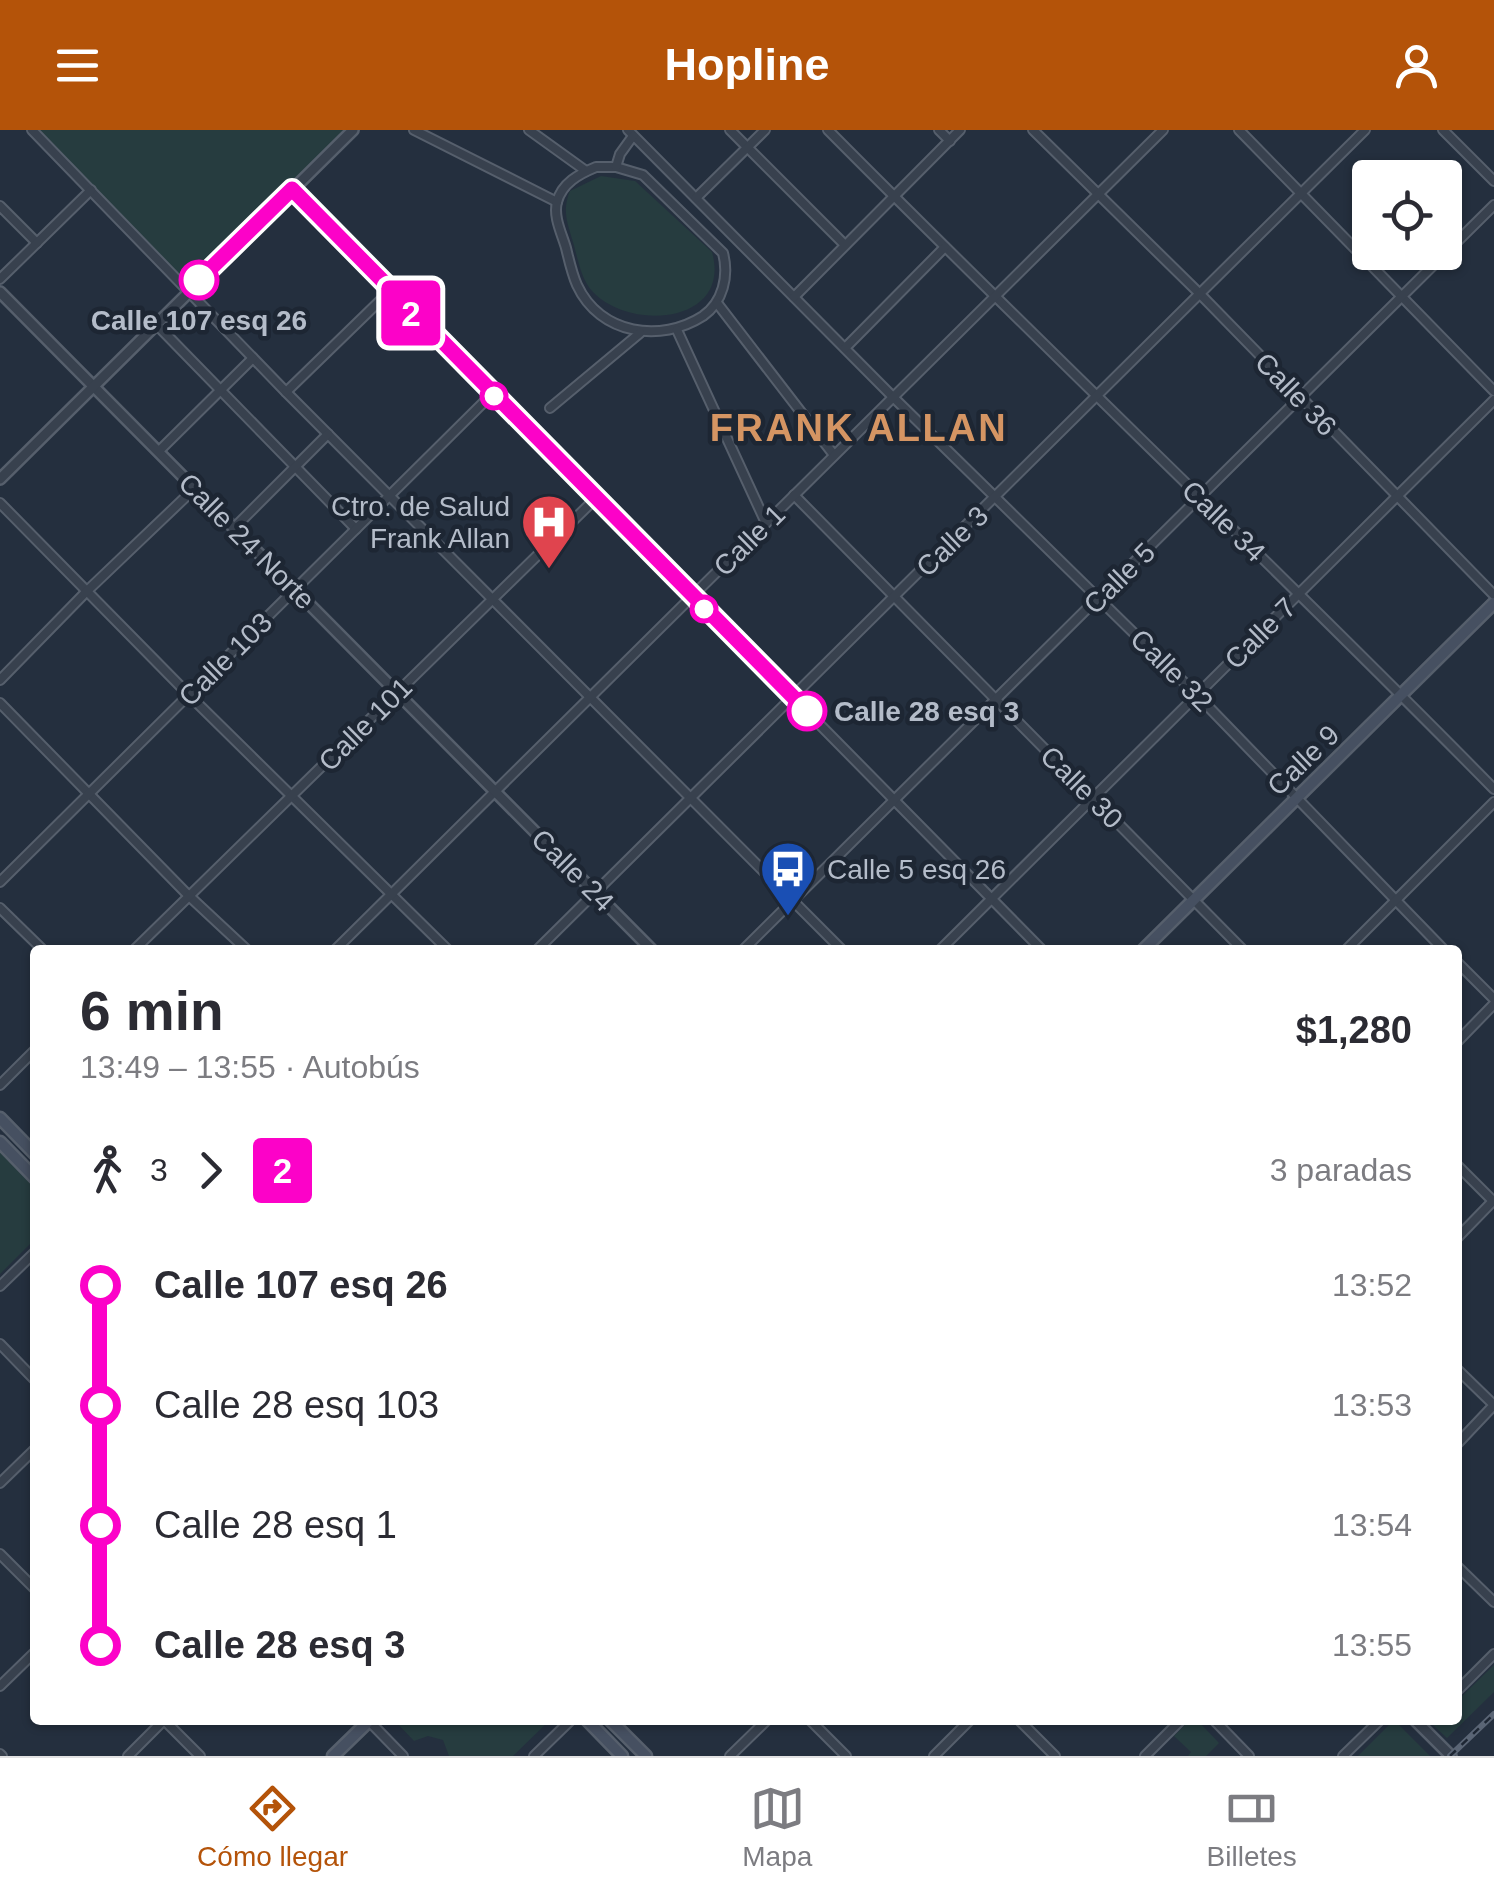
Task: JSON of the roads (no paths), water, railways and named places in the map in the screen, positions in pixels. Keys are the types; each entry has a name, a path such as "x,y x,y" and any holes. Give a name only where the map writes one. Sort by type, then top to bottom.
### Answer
{"main road":[{"name":"Calle 9","path":"1148,945 1494,603"},
{"path":"0,1118 30,1149"},
{"path":"0,1142 30,1173"},
{"path":"333,1756 364,1725"},
{"path":"592,1725 622,1756"},
{"path":"615,1725 646,1756"}],"street":[{"path":"32,130 286,392 837,945"},
{"path":"0,478 353,130"},
{"path":"414,130 557,202"},
{"path":"529,130 586,171"},
{"path":"730,130 845,245"},
{"path":"696,198 765,130"},
{"name":"Calle 34","path":"828,130 1300,593 1494,790"},
{"path":"939,130 950,141"},
{"path":"794,297 960,130"},
{"name":"Calle 36","path":"1033,130 1200,294 1494,595"},
{"name":"Calle 1","path":"341,945 493,790 1163,130"},
{"path":"1239,130 1494,391"},
{"name":"Calle 3","path":"542,945 1365,130"},
{"path":"1443,130 1494,181"},
{"path":"616,167 630,133"},
{"name":"Calle 32","path":"630,133 893,397 1198,694 1439,945"},
{"path":"616,167 642,175 723,254 725,276 711,310 677,330 640,333 595,310 578,287 557,218 557,202 566,184 586,171 616,167"},
{"path":"292,189 1037,945"},
{"path":"0,279 91,190"},
{"path":"0,206 36,243"},
{"name":"Calle 5","path":"748,945 1494,206"},
{"path":"844,348 945,247"},
{"path":"286,392 390,291"},
{"name":"Calle 24 Norte","path":"0,292 493,790"},
{"path":"716,303 834,455"},
{"path":"155,323 356,529"},
{"path":"677,330 766,523"},
{"path":"550,408 640,333"},
{"path":"158,451 254,358"},
{"name":"Calle 103","path":"0,882 492,394"},
{"name":"Calle 7","path":"945,945 1494,400"},
{"path":"234,528 328,434"},
{"path":"0,680 86,591 195,488"},
{"name":"Calle 30","path":"794,495 1239,945"},
{"name":"Calle 101","path":"139,945 596,499"},
{"path":"0,503 291,798 443,945"},
{"path":"0,704 242,945"},
{"name":"Calle 24","path":"493,790 647,945"},
{"path":"1351,945 1494,802"},
{"path":"0,908 37,945"},
{"path":"437,945 440,942"},
{"path":"1462,967 1494,1002 1462,1037"},
{"path":"0,1085 30,1055"},
{"path":"1462,1170 1494,1201 1462,1233"},
{"path":"0,1286 30,1257"},
{"path":"0,1344 30,1375"},
{"path":"1462,1374 1494,1406 1462,1439"},
{"path":"0,1483 30,1453"},
{"path":"0,1554 30,1584"},
{"path":"1462,1571 1494,1602"},
{"path":"1462,1686 1494,1654"},
{"path":"0,1686 30,1657"},
{"path":"128,1756 159,1725"},
{"path":"169,1725 200,1756"},
{"path":"374,1725 404,1756"},
{"path":"534,1756 566,1725"},
{"path":"730,1756 762,1725"},
{"path":"815,1725 846,1756"},
{"path":"934,1756 965,1725"},
{"path":"1024,1725 1055,1756"},
{"path":"1146,1756 1176,1725"},
{"path":"1219,1725 1249,1756"},
{"path":"1343,1756 1375,1725"},
{"path":"1424,1725 1451,1756"}],"railway":[{"path":"1450,1756 1494,1714"}],"place":[{"name":"Calle 107 esq 26","path":"199,280"},
{"name":"Ctro. de Salud Frank Allan","path":"549,571"},
{"name":"Calle 28 esq 3","path":"807,711"},
{"name":"Calle 5 esq 26","path":"788,918"}],"district":[{"name":"FRANK ALLAN","path":"859,428"}]}
